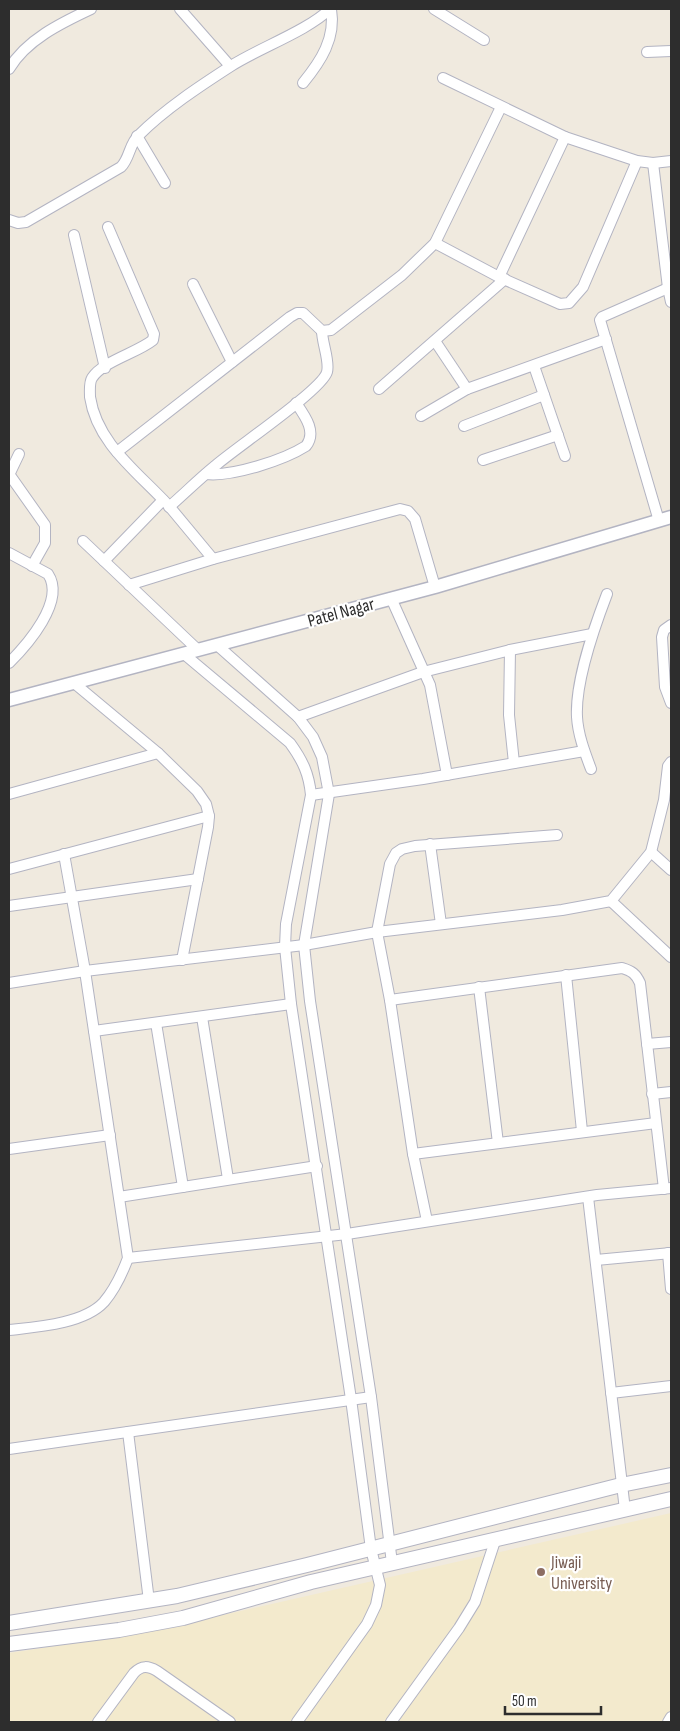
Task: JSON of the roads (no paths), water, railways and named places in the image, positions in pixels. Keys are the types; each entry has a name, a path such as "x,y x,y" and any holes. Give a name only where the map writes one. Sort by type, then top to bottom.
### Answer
{"main road":[{"path":"9,1623 148,1601 371,1549 621,1485 671,1475"},
{"path":"9,1644 119,1630 183,1618 311,1582 375,1569 392,1563 671,1499"}],"street":[{"path":"9,69 17,55 39,38 91,9"},
{"path":"180,9 230,66"},
{"path":"9,220 18,223 26,222 121,167 126,162 137,136 230,66 306,26 330,9 332,26 325,52 303,83"},
{"path":"434,9 484,40"},
{"path":"647,52 671,51"},
{"path":"443,78 565,137 638,161 653,164 671,161"},
{"path":"322,331 331,330 402,276 435,244 501,107"},
{"path":"137,136 165,183"},
{"path":"379,389 502,278 565,137"},
{"path":"435,244 502,278 560,304 569,303 583,287 638,161"},
{"path":"653,164 671,302"},
{"path":"108,227 154,334 153,340 147,345 105,368 91,380 92,409 102,431 117,452 166,503 213,559"},
{"path":"74,235 105,368"},
{"path":"193,284 232,362"},
{"path":"665,519 601,325 602,317 668,288"},
{"path":"104,561 166,503 206,474 312,390 327,372 322,331 309,316 297,313 117,452"},
{"path":"421,416 467,389 606,339"},
{"path":"434,341 467,389"},
{"path":"534,366 565,456"},
{"path":"464,426 544,395"},
{"path":"206,474 218,476 248,469 306,446 310,440 311,433 306,418 296,403"},
{"path":"483,460 558,434"},
{"path":"19,454 9,474 46,525 45,543 32,566"},
{"path":"129,585 213,559 400,509 408,511 415,519 435,587"},
{"name":"Patel Nagar","path":"9,700 435,587 665,519"},
{"path":"82,541 198,650"},
{"path":"9,553 48,574 54,589 41,628 9,663"},
{"path":"591,769 584,751 577,708 592,634 607,594"},
{"path":"391,598 430,685 447,775"},
{"path":"671,625 664,630 662,637 665,687 671,703"},
{"path":"298,717 423,672 510,650 592,634"},
{"path":"218,645 298,717 313,737 322,757 329,794 304,945 310,1001 371,1397 392,1563"},
{"path":"510,650 509,715 514,763"},
{"path":"184,654 290,744 302,759 309,774 311,795 286,924 285,947 291,1004 352,1399 371,1549 380,1585 376,1605 367,1624 297,1722"},
{"path":"74,683 158,753 197,791 206,804 209,816 182,960"},
{"path":"311,795 329,794 447,775 584,751"},
{"path":"9,794 158,753"},
{"path":"9,982 304,945 377,932 562,910 611,901 652,852 667,800 668,766 671,762"},
{"path":"9,869 209,816"},
{"path":"427,1221 413,1154 390,1000 377,932 390,864 396,853 402,848 430,844 556,835"},
{"path":"430,844 441,924"},
{"path":"652,852 671,870"},
{"path":"9,1330 48,1326 85,1314 102,1304 118,1282 128,1258 85,971 64,854"},
{"path":"9,906 198,879"},
{"path":"611,901 671,957"},
{"path":"128,1258 347,1234 588,1197 668,1188 652,1094 640,983 636,975 622,968 566,974 390,1000"},
{"path":"566,974 582,1131"},
{"path":"479,987 498,1143"},
{"path":"94,1031 291,1004"},
{"path":"202,1017 228,1179"},
{"path":"156,1023 183,1187"},
{"path":"647,1044 671,1042"},
{"path":"652,1094 671,1092"},
{"path":"413,1154 656,1123"},
{"path":"9,1149 110,1135"},
{"path":"119,1197 317,1166"},
{"path":"588,1197 625,1510"},
{"path":"596,1260 670,1253 671,1289"},
{"path":"611,1393 671,1386"},
{"path":"9,1449 371,1397"},
{"path":"128,1432 148,1601"},
{"path":"391,1722 475,1602 495,1540"},
{"path":"98,1722 134,1672 140,1667 147,1666 230,1722"},
{"path":"668,1722 671,1717"}],"place":[{"name":"Jiwaji University","path":"541,1572"}]}
